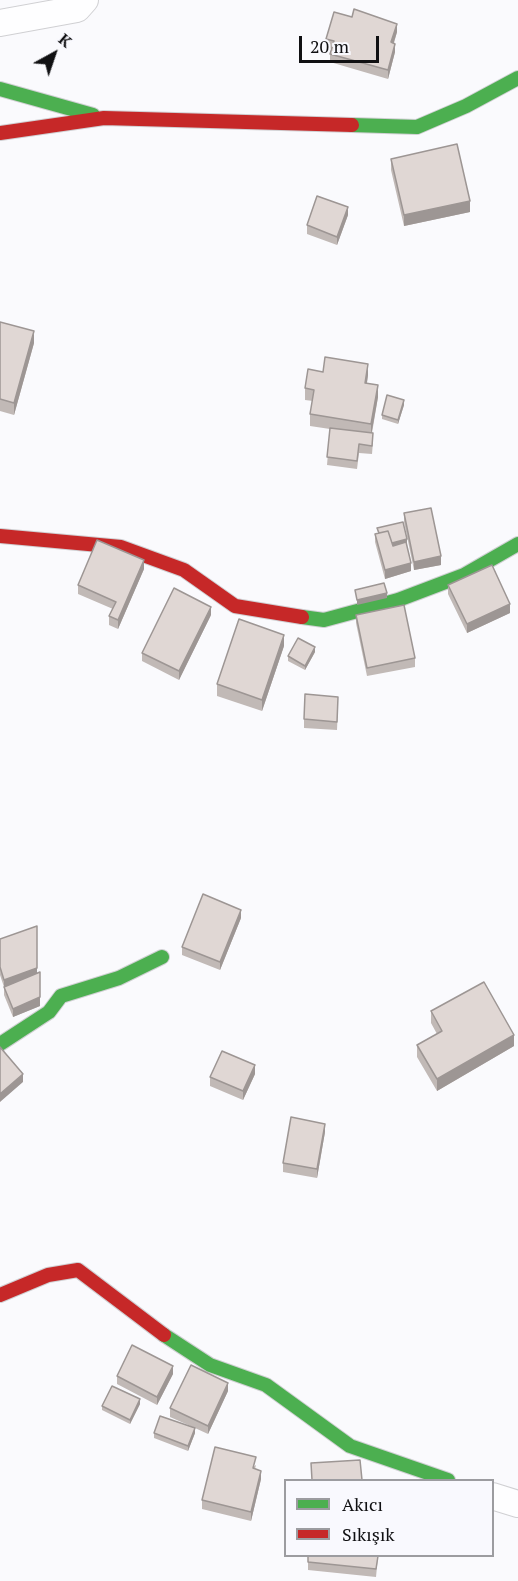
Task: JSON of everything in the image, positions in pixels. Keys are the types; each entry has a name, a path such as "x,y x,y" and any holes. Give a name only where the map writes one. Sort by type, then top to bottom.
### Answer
{"street":[{"path":"0,22 77,9 85,0"},
{"path":"0,132 104,118 417,127 466,106 518,78"},
{"path":"0,89 104,118"},
{"path":"0,536 121,547 184,570 235,606 324,621 398,600 464,575 518,544"},
{"path":"0,1044 49,1012 61,996 118,978 162,957"},
{"path":"0,1295 48,1275 78,1270 157,1331 210,1365 266,1385 350,1446 445,1479"},
{"path":"494,1497 518,1504"}],"building":[{"path":"354,9 397,24 391,42 395,44 388,70 330,54 334,41 326,39 334,12 352,17"},
{"path":"457,144 470,201 404,215 391,159"},
{"path":"317,196 348,207 337,237 307,225"},
{"path":"0,322 34,331 14,403 0,399"},
{"path":"325,357 368,364 365,383 378,385 371,424 310,414 314,390 305,388 308,369 323,372"},
{"path":"387,395 404,400 398,420 382,415"},
{"path":"330,428 373,433 372,446 359,444 357,461 327,457"},
{"path":"431,508 441,556 414,562 404,513"},
{"path":"403,522 407,539 392,543 388,531 379,533 377,528"},
{"path":"388,531 393,546 406,542 411,563 385,570 375,534"},
{"path":"97,540 144,560 118,620 109,616 116,602 78,585"},
{"path":"492,565 510,604 467,624 448,585"},
{"path":"384,583 387,593 357,600 355,590"},
{"path":"174,588 211,607 179,671 142,653"},
{"path":"404,605 415,658 367,668 356,615"},
{"path":"239,619 284,635 262,700 217,684"},
{"path":"298,638 315,647 305,666 288,656"},
{"path":"305,694 338,697 337,722 304,719"},
{"path":"203,894 241,910 220,962 182,947"},
{"path":"37,926 37,968 4,980 0,967 0,939"},
{"path":"40,972 40,997 13,1009 4,987"},
{"path":"484,982 514,1035 437,1079 417,1045 442,1031 431,1011"},
{"path":"0,1047 23,1074 0,1094"},
{"path":"222,1051 255,1065 243,1091 210,1077"},
{"path":"291,1117 325,1124 317,1169 283,1163"},
{"path":"132,1345 173,1366 157,1397 117,1376"},
{"path":"191,1365 228,1383 208,1426 170,1408"},
{"path":"112,1386 140,1399 130,1420 102,1406"},
{"path":"160,1416 195,1428 188,1446 154,1433"},
{"path":"215,1447 256,1457 253,1468 261,1471 251,1512 202,1500"},
{"path":"360,1460 362,1479 312,1479 311,1463"},
{"path":"308,1557 378,1557 376,1569 308,1562"}],"traffic: fast":[{"path":"352,125 417,127 466,106 518,78"},
{"path":"0,89 93,115"},
{"path":"302,617 324,620 398,600 464,575 518,544"},
{"path":"0,1044 49,1012 61,996 119,978 162,957"},
{"path":"164,1335 210,1365 266,1385 350,1446 445,1479"}],"traffic: jam":[{"path":"0,133 104,118 352,125"},
{"path":"0,536 121,547 184,570 235,606 302,617"},
{"path":"0,1295 48,1275 78,1270 164,1335"}]}
